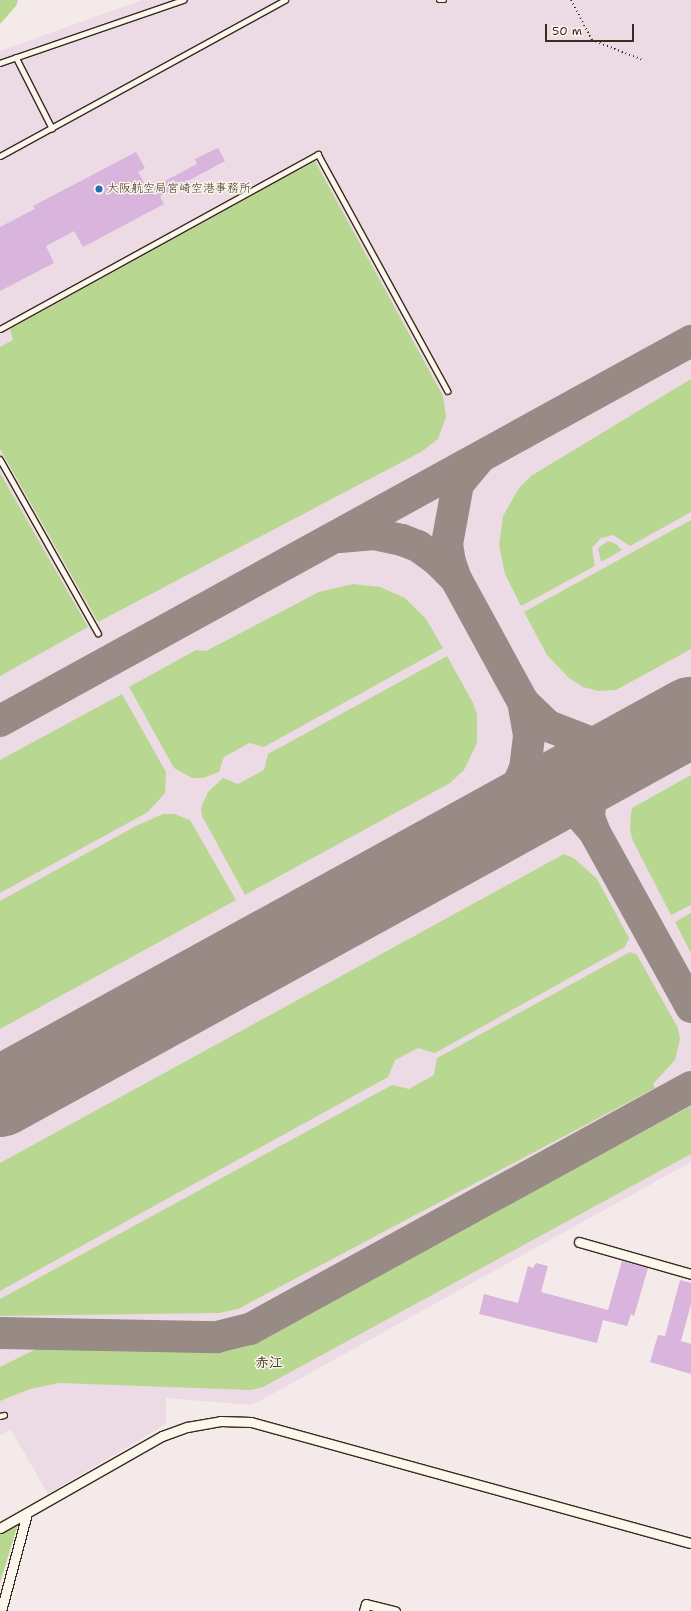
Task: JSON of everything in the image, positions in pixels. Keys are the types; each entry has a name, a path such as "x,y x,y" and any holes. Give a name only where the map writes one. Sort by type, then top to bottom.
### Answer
{"street":[{"path":"579,1242 691,1274"},
{"path":"0,1528 162,1436 187,1427 220,1421 251,1422 691,1543"},
{"path":"1,1611 27,1513"},
{"path":"364,1611 366,1604 395,1611"}],"lane":[{"path":"0,63 183,0"},
{"path":"0,156 285,0"},
{"path":"439,0 444,0"},
{"path":"16,57 52,128"},
{"path":"0,329 318,154 448,391"},
{"path":"0,459 98,633"}],"path":[{"path":"571,0 592,40 643,60"}],"shaded area":[{"path":"142,0 691,0 691,1162 252,1405 166,1398 166,1424 48,1494 11,1430 0,1435 0,51"}],"green space":[{"path":"0,0 18,0 16,6 0,24"},
{"path":"315,161 443,396 446,417 438,439 421,452 98,622 0,449 0,347 13,340 10,329"},
{"path":"691,379 691,512 630,546 613,535 601,538 592,548 595,566 521,606 505,574 499,545 503,516 519,488 531,476"},
{"path":"0,473 88,627 0,676"},
{"path":"691,520 691,649 616,690 598,691 583,687 569,678 547,655 524,612"},
{"path":"608,541 616,544 622,550 601,562 598,548"},
{"path":"353,584 380,587 405,598 426,619 443,648 264,747 249,743 224,757 219,772 203,778 192,778 174,768 129,687 196,650 206,651 319,592"},
{"path":"447,656 473,703 477,714 477,743 464,770 450,783 245,895 202,816 201,808 208,792 223,778 238,784 264,770 268,754"},
{"path":"122,694 166,772 165,793 148,812 0,893 0,760"},
{"path":"691,775 691,905 671,915 633,841 630,830 631,813 632,808"},
{"path":"163,814 174,814 190,820 236,900 0,1029 0,901 136,826"},
{"path":"564,854 575,859 597,879 629,938 625,947 435,1053 418,1048 395,1060 388,1077 0,1291 0,1163"},
{"path":"691,913 691,953 675,922"},
{"path":"630,952 637,955 678,1028 680,1039 675,1060 653,1084 655,1088 238,1309 219,1313 0,1316 0,1299 392,1085 409,1089 434,1075 437,1058"},
{"path":"691,1106 691,1154 263,1387 251,1390 59,1383 30,1389 0,1401 0,1367 44,1345 69,1343 217,1348 234,1346 263,1336"},
{"path":"18,1524 0,1583 0,1534"}],"building":[{"path":"218,148 225,161 160,196 164,204 83,247 74,231 46,246 54,263 0,291 0,227 35,209 33,206 136,152 145,168 138,172 148,190 197,164 195,159"},
{"path":"622,1261 648,1268 634,1316 631,1314 627,1326 603,1320 597,1343 479,1314 484,1294 518,1303 528,1266 533,1268 536,1263 548,1266 541,1292 608,1310"},
{"path":"680,1280 691,1283 691,1304 681,1341 691,1344 691,1374 650,1362 658,1335 665,1336"}],"taxiway":[{"path":"0,721 691,341"},
{"path":"478,460 458,484 447,544 450,562 456,579 523,702 548,726 592,743 627,743 662,733"},
{"path":"340,537 374,534 402,540 418,546 436,559 456,579"},
{"path":"474,835 498,816 510,802 525,769 529,735 523,702"},
{"path":"619,756 605,767 592,787 589,817 594,831 691,1007"},
{"path":"509,817 532,807 545,804 558,806 579,814 594,831"},
{"path":"0,1333 217,1337 250,1329 691,1087"}],"runway":[{"path":"0,1097 691,717"}],"place":[{"name":"大阪航空局宮崎空港事務所","path":"99,189"}],"district":[{"name":"赤江","path":"269,1362"}]}
